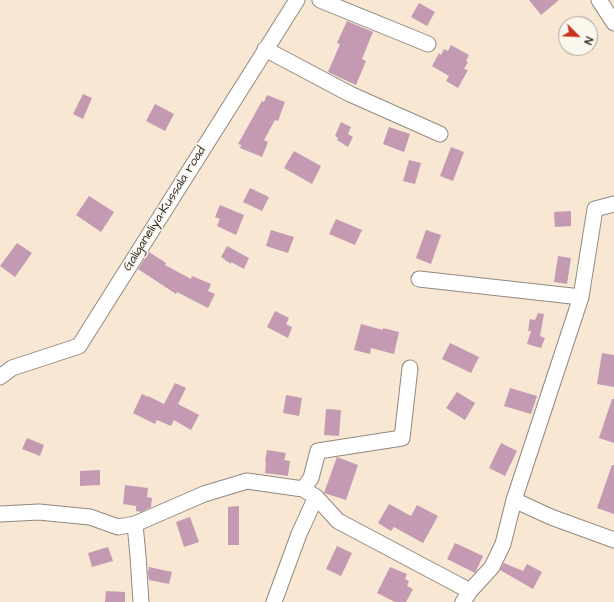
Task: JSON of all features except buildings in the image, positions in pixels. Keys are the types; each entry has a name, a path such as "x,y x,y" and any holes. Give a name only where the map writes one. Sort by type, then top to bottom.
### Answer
{"street":[{"name":"Galiganeliya-Kussala road","path":"0,377 12,368 79,346 297,0"},
{"path":"320,0 428,44"},
{"path":"599,0 614,23"},
{"path":"266,49 350,94 440,134"},
{"path":"0,514 39,512 90,517 118,527 135,524 204,494 247,481 303,489 316,497 338,521 467,596 492,567 503,544 514,500 581,296 595,209 614,204"},
{"path":"420,279 581,296"},
{"path":"303,489 311,478 318,451 402,438 410,368"},
{"path":"274,602 299,534 316,497"},
{"path":"514,500 551,517 614,540"},
{"path":"135,524 141,602"}]}
